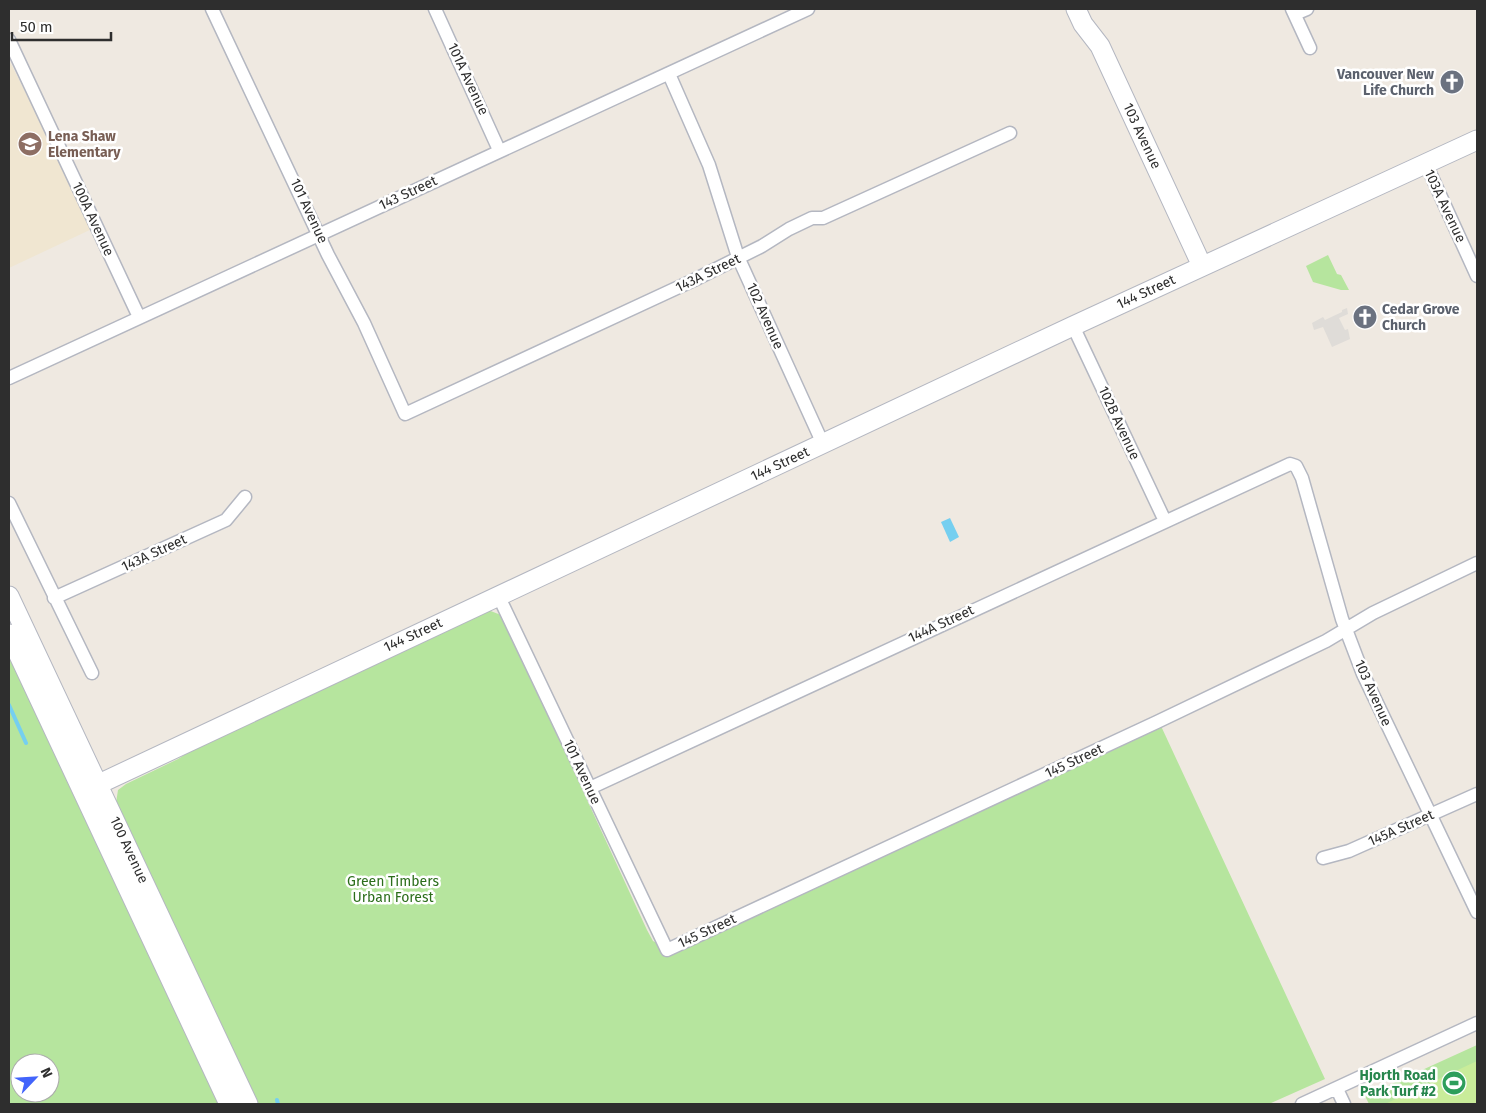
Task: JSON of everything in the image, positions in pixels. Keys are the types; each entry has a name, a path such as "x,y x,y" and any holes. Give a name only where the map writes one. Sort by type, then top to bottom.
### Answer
{"main road":[{"name":"103 Avenue","path":"1076,9 1083,24 1100,46 1202,266"},
{"name":"144 Street","path":"91,788 498,594 1477,140"},
{"name":"100 Avenue","path":"9,596 229,1104"},
{"name":"100 Avenue","path":"9,634 91,788 248,1104"}],"street":[{"name":"101 Avenue","path":"212,9 364,323 405,414"},
{"name":"101A Avenue","path":"435,9 499,150"},
{"name":"143 Street","path":"9,378 320,235 499,150 808,9"},
{"path":"1298,10 1310,48"},
{"name":"100A Avenue","path":"9,40 139,317"},
{"name":"102 Avenue","path":"669,74 709,165 738,257 823,444"},
{"name":"143A Street","path":"405,414 738,257 812,218 823,218 1010,133"},
{"name":"103A Avenue","path":"1426,164 1477,276"},
{"name":"102B Avenue","path":"1073,326 1165,520"},
{"name":"144A Street","path":"590,788 1281,466 1293,465"},
{"name":"103 Avenue","path":"1293,465 1299,469 1302,478 1346,629 1362,674 1477,912"},
{"name":"143A Street","path":"54,598 226,520 245,497"},
{"path":"9,504 92,673"},
{"name":"145 Street","path":"667,950 1006,793 1326,641 1373,613 1477,563"},
{"name":"101 Avenue","path":"498,594 667,950"},
{"name":"145A Street","path":"1323,858 1349,850 1477,794"},
{"path":"1302,1104 1477,1023"},
{"path":"1337,1089 1344,1104"}],"shaded area":[{"name":"Lena Shaw Elementary","path":"9,60 94,228 9,268"},
{"path":"1347,308 1348,314 1339,318 1345,330 1348,329 1350,339 1332,347 1323,327 1314,330 1312,323 1323,317 1325,320"}],"green space":[{"path":"1328,255 1337,274 1341,275 1349,290 1341,290 1313,282 1306,266"},
{"name":"Green Timbers Urban Forest","path":"488,610 501,615 506,624 647,930 653,941 661,945 1161,726 1325,1079 1269,1104 257,1104 116,803 118,790 126,784 178,759 211,738"},
{"path":"9,655 222,1104 9,1104"},
{"path":"1477,1045 1477,1104 1369,1104 1365,1096"},
{"name":"Hjorth Road Park Turf #2","path":"1477,1061 1477,1104 1385,1104"}],"water":[{"path":"950,518 959,537 950,542 941,522"}],"waterway":[{"path":"9,705 26,743"},
{"path":"277,1100 278,1104"}],"place":[{"name":"Vancouver New Life Church","path":"1452,82"},
{"name":"Lena Shaw Elementary","path":"30,144"},
{"name":"Cedar Grove Church","path":"1365,317"},
{"name":"Hjorth Road Park Turf #2","path":"1454,1083"}]}
